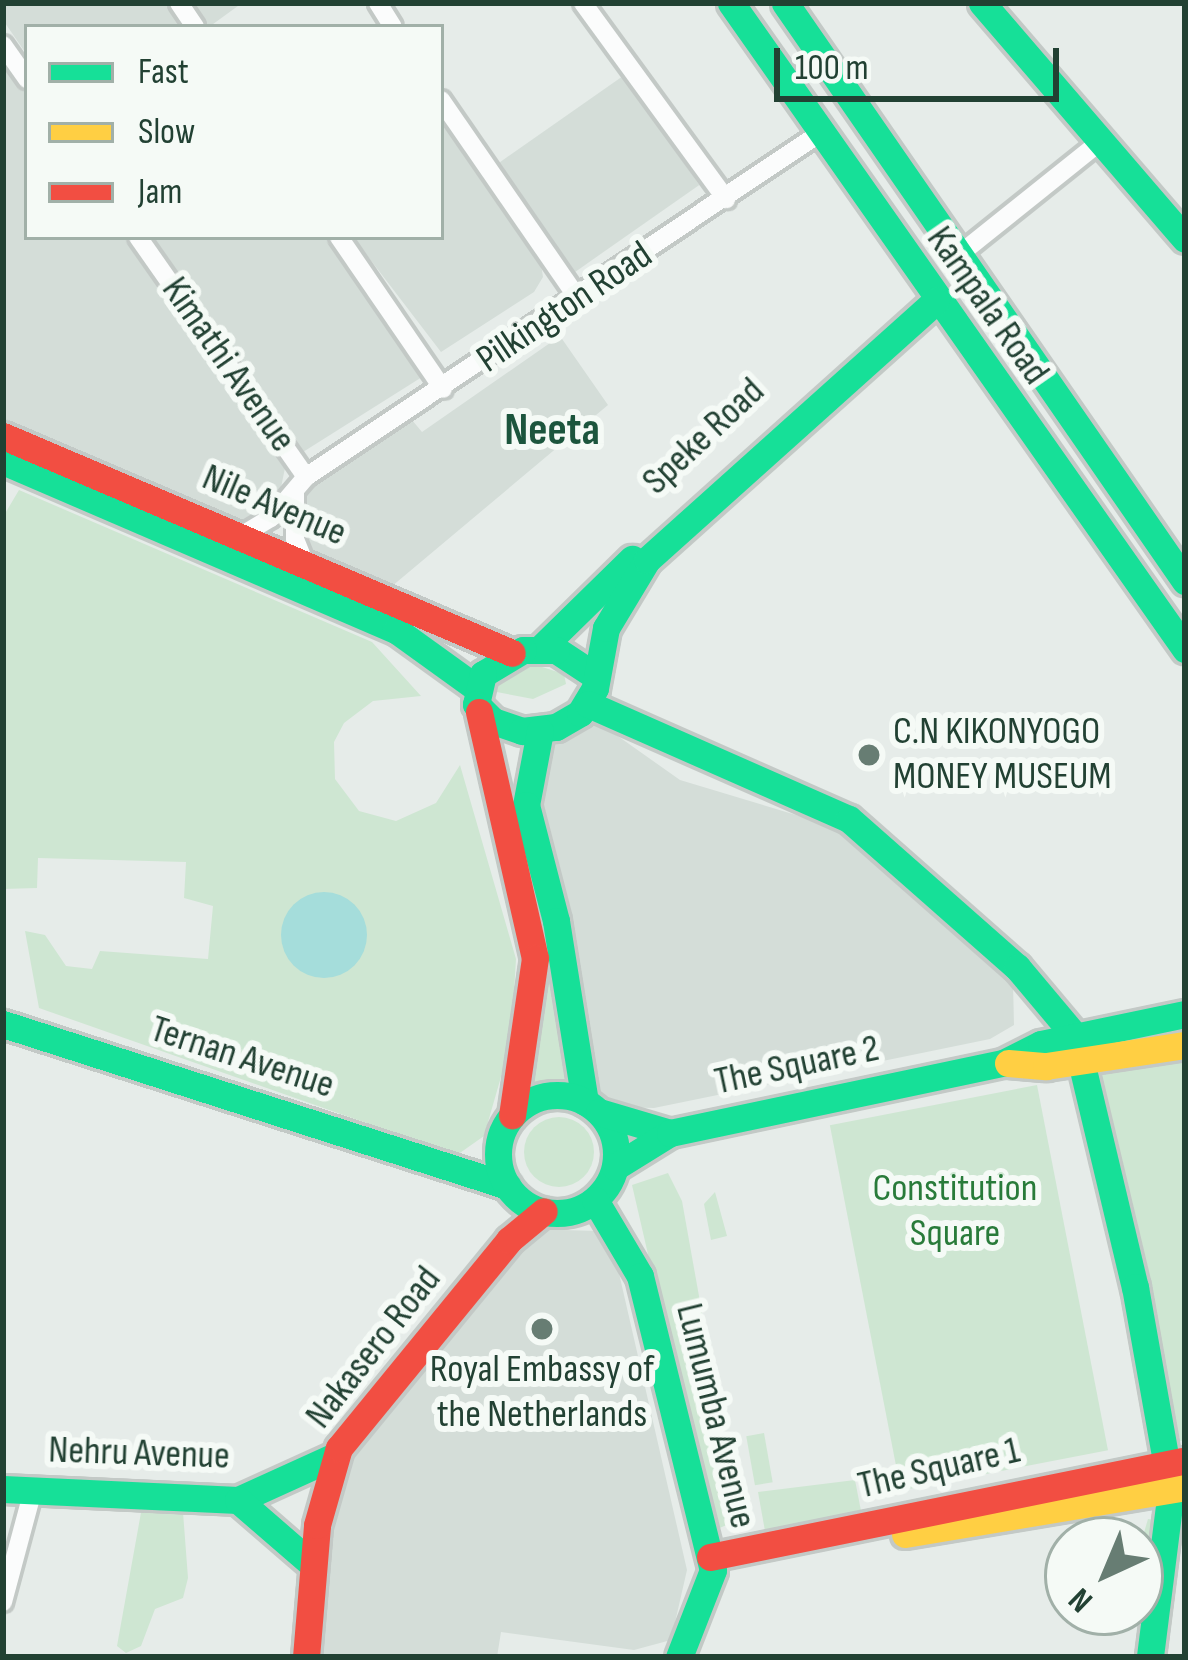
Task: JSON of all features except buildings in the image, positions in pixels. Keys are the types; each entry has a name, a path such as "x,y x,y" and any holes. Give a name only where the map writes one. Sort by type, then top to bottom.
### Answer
{"main road":[{"name":"Kampala Road","path":"731,3 931,295 1185,649"},
{"name":"Kampala Road","path":"785,3 955,258 1185,581"},
{"path":"982,3 1185,239"},
{"name":"Speke Road","path":"477,699 931,295"},
{"name":"Speke Road","path":"588,704 606,628 647,560 931,295"},
{"name":"Nile Avenue","path":"3,436 526,651 577,660 594,675"},
{"name":"Nile Avenue","path":"3,461 418,641 477,699"},
{"path":"477,699 540,731"},
{"path":"477,699 535,958 512,1115 499,1146 513,1192 544,1211 568,1212 595,1200 615,1167 614,1137 592,1107 556,921 526,805 540,731 588,704 849,819 1046,1000 1078,1048 1177,1475 1150,1657"},
{"name":"The Square 2","path":"615,1167 670,1133 1078,1048 1185,1014"},
{"name":"Ternan Avenue","path":"3,1024 457,1166 513,1192"},
{"name":"The Square 2","path":"1078,1048 1185,1046"},
{"path":"512,1115 554,1095 670,1133"},
{"path":"457,1166 499,1146"},
{"name":"Nakasero Road","path":"509,1240 513,1192"},
{"name":"Lumumba Avenue","path":"595,1200 640,1276 711,1564 679,1657"},
{"name":"Nakasero Road","path":"307,1657 312,1564 335,1456 509,1240 544,1211"},
{"name":"Nehru Avenue","path":"3,1489 238,1500 335,1456"},
{"name":"The Square 1","path":"711,1564 1177,1475"},
{"path":"238,1500 312,1564"}],"street":[{"path":"583,3 726,199"},
{"path":"3,45 24,75"},
{"path":"444,104 577,297"},
{"name":"Pilkington Road","path":"300,485 820,134"},
{"path":"955,258 1101,141"},
{"name":"Kimathi Avenue","path":"140,240 300,485 295,539 304,561"},
{"path":"341,240 443,389"},
{"name":"Kimathi Avenue","path":"244,535 300,485"},
{"path":"3,1602 33,1490"}],"shaded area":[{"path":"3,3 167,3 181,24 24,24 24,51 3,20"},
{"path":"194,3 242,3 213,24 207,24"},
{"path":"3,59 24,91 24,240 126,240 285,468 278,502 247,526 3,419"},
{"path":"623,76 699,185 575,272 498,163"},
{"path":"444,119 540,258 543,277 534,292 441,352 355,240 444,240"},
{"path":"155,240 328,240 422,377 303,452"},
{"path":"560,336 608,405 391,587 319,560 299,529 306,490 412,420 422,432"},
{"path":"584,725 605,727 680,780 849,831 1013,983 1014,1025 990,1039 654,1108 622,1107 594,1091 533,798 537,754 555,734"},
{"path":"525,1229 599,1231 613,1247 687,1570 671,1640 634,1650 501,1632 497,1657 322,1657 326,1550 354,1444"}],"green space":[{"path":"19,490 372,642 421,696 373,701 344,723 334,742 335,779 359,811 396,821 436,803 460,765 516,959 511,1042 484,1136 457,1155 39,1008 25,931 45,935 66,966 92,969 100,951 208,959 213,906 184,898 186,862 38,858 37,888 3,889 3,517"},
{"path":"539,666 564,674 566,684 533,699 486,690 505,670"},
{"path":"546,929 559,1035 571,1085 531,1084 544,994 539,931"},
{"path":"1185,1057 1185,1440 1180,1441 1101,1075"},
{"name":"Constitution Square","path":"1037,1085 1108,1450 901,1490 830,1125"},
{"path":"559,1117 584,1127 594,1152 584,1177 559,1187 534,1177 524,1152 534,1127"},
{"path":"668,1173 682,1201 739,1520 712,1531 632,1185"},
{"path":"715,1192 727,1236 711,1240 704,1204"},
{"path":"764,1433 773,1482 755,1485 746,1436"},
{"path":"855,1480 861,1511 765,1531 758,1492"},
{"path":"142,1507 183,1512 188,1578 183,1598 155,1609 141,1646 126,1653 117,1646"}],"water":[{"path":"324,892 340,895 354,905 364,919 364,951 354,965 340,975 324,978 308,975 294,965 284,951 281,935 284,919 294,905 308,895"}],"traffic: fast":[{"path":"731,3 1185,649"},
{"path":"785,3 1185,581"},
{"path":"982,3 1185,239"},
{"path":"594,675 556,650 523,650 483,674 476,704 493,721 522,731 556,727 580,713 595,688 606,628 647,560 936,301"},
{"path":"3,461 396,630 475,687"},
{"path":"540,649 632,559"},
{"path":"588,704 849,819 1017,967 1075,1036 1135,1287 1171,1490 1150,1657"},
{"path":"540,731 526,805 556,921 585,1102"},
{"path":"615,1167 670,1133 1003,1063 1041,1044 1185,1014"},
{"path":"3,1024 508,1186"},
{"path":"557,1095 580,1100 599,1112 611,1131 616,1154 611,1177 599,1196 580,1208 557,1213 534,1208 515,1196 503,1177 498,1154 503,1131 515,1112 534,1100 557,1095"},
{"path":"599,1112 670,1133"},
{"path":"595,1200 640,1276 713,1570 679,1657"},
{"path":"3,1489 238,1500 335,1456"},
{"path":"238,1500 312,1564"}],"traffic: slow":[{"path":"1008,1063 1046,1066 1185,1045"},
{"path":"905,1534 1185,1487"}],"traffic: jam":[{"path":"3,436 512,653"},
{"path":"479,712 535,958 512,1115"},
{"path":"306,1657 317,1525 339,1448 509,1240 544,1211"},
{"path":"710,1557 1182,1461"}],"place":[{"name":"C.N KIKONYOGO MONEY MUSEUM","path":"869,755"},
{"name":"Royal Embassy of the Netherlands","path":"542,1329"}],"district":[{"name":"Neeta","path":"552,431"}]}
